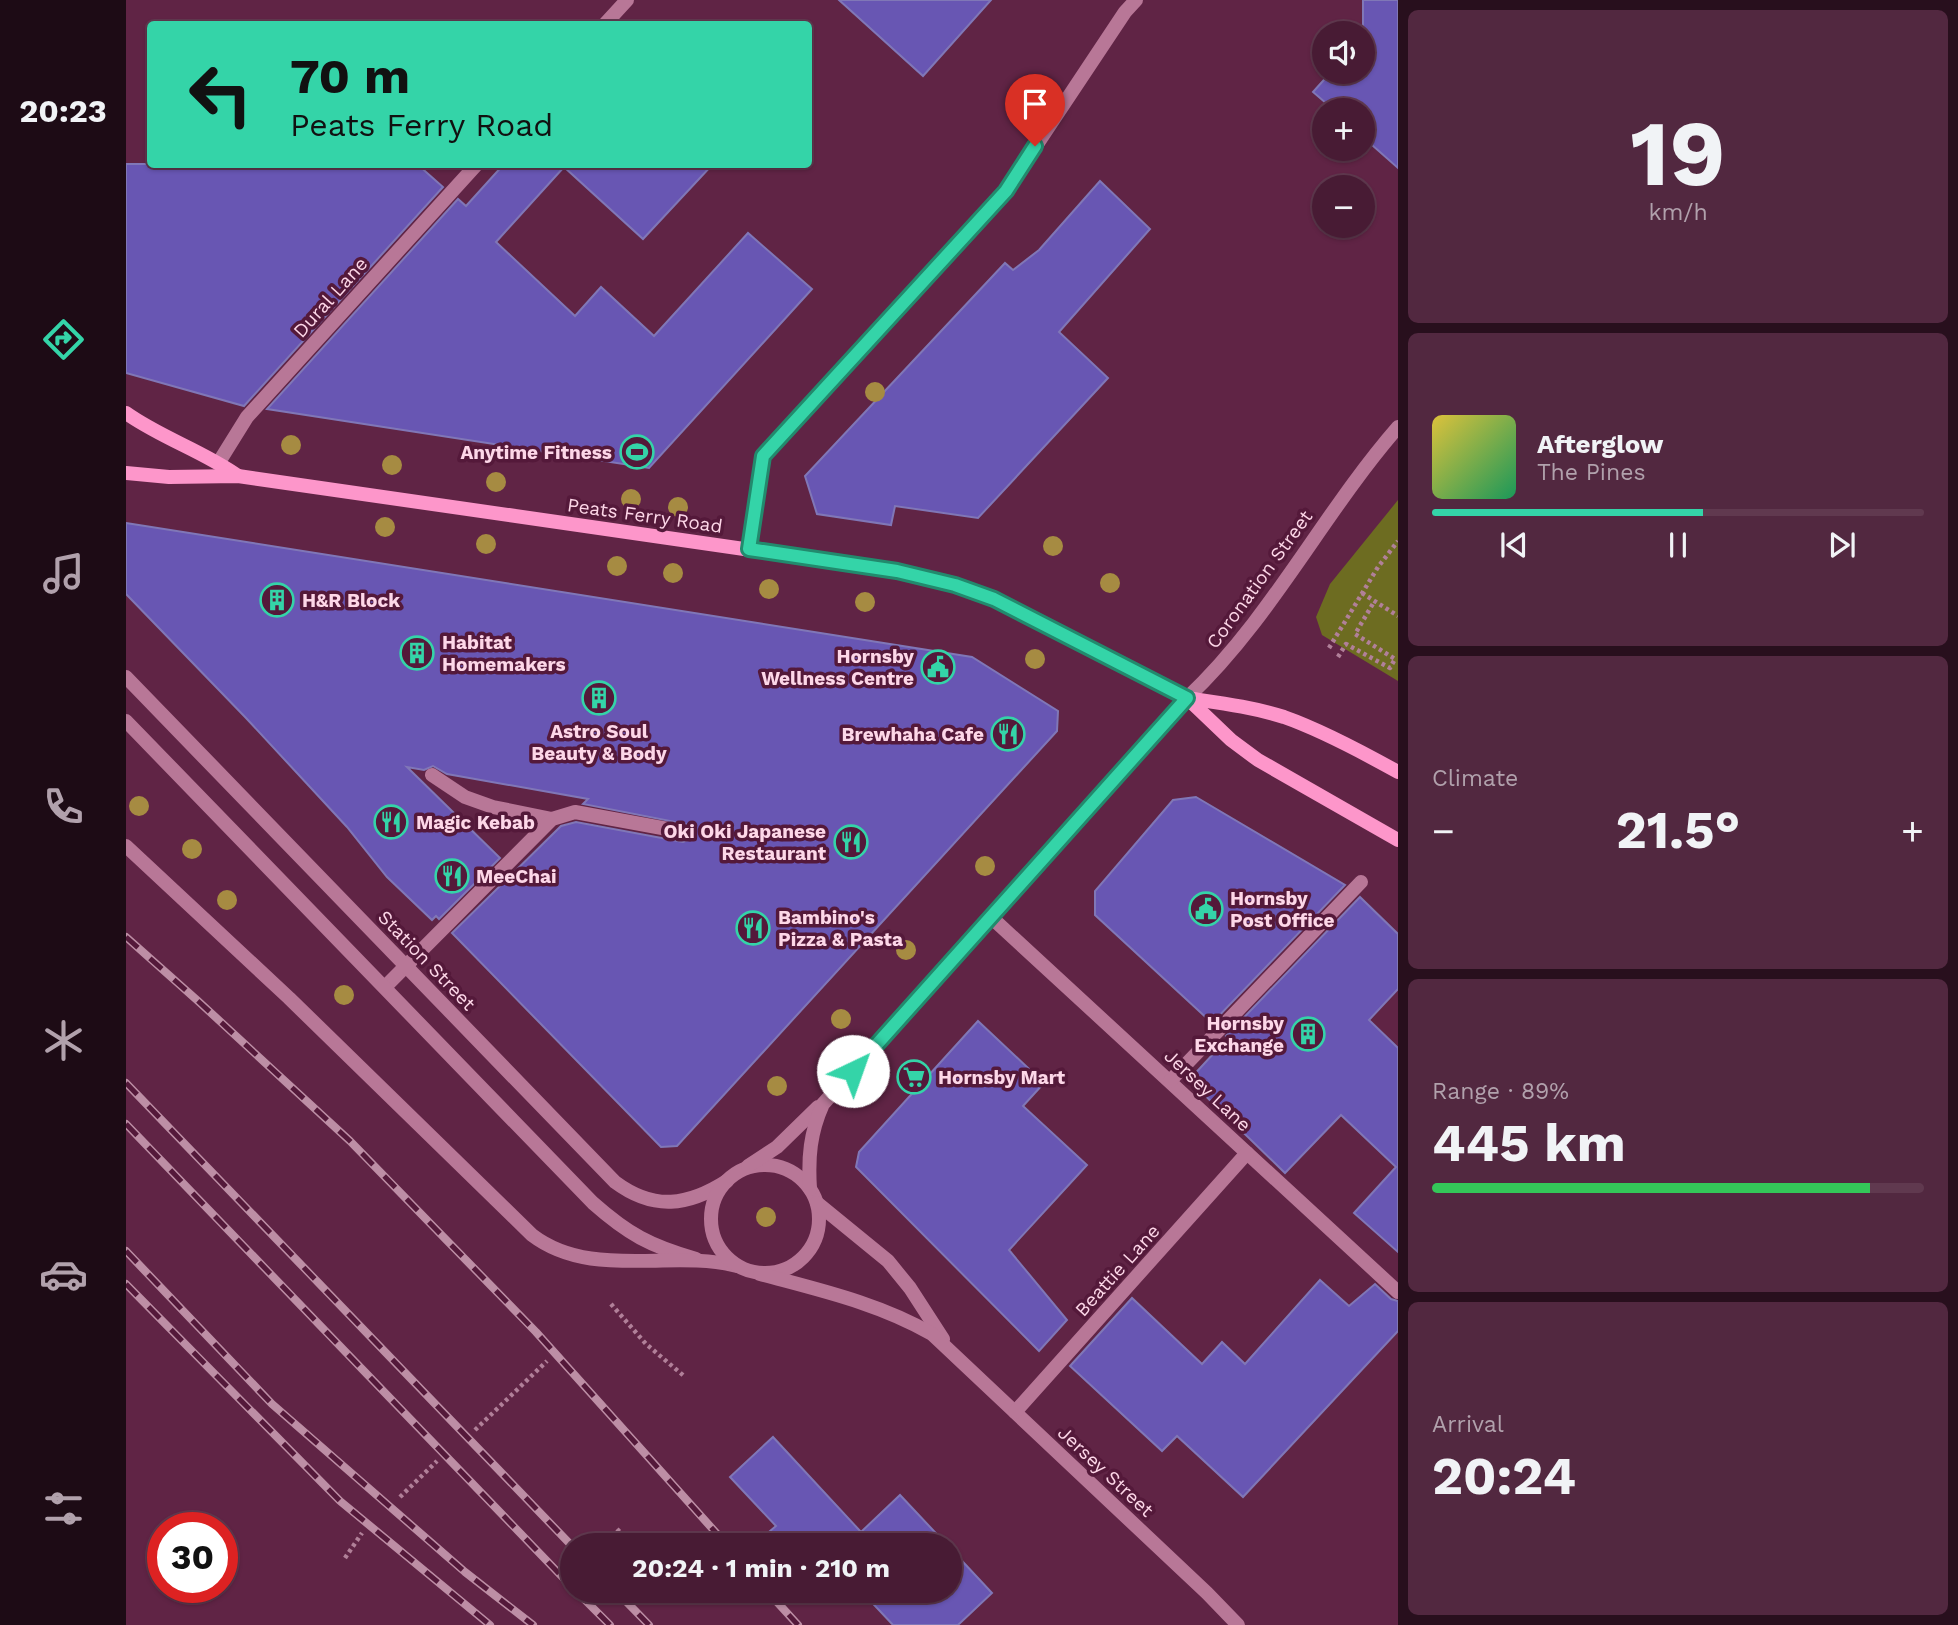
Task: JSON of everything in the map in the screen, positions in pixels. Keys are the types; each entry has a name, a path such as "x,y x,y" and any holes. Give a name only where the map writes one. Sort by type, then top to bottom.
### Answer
{"main road":[{"name":"Peats Ferry Road","path":"126,413 157,432 219,462 238,476"},
{"name":"Peats Ferry Road","path":"126,473 169,477 238,476 897,571 968,590 1022,612 1187,698 1231,740 1258,760 1398,840"},
{"name":"Peats Ferry Road","path":"1187,698 1234,705 1287,718 1398,772"}],"street":[{"path":"608,21 627,0"},
{"path":"749,549 763,456 1006,191 1125,12 1136,0"},
{"name":"Dural Lane","path":"219,462 247,417 473,168"},
{"name":"Coronation Street","path":"810,1189 808,1158 813,1127 823,1104 1187,698 1212,674 1248,631 1361,470 1398,427"},
{"name":"Station Street","path":"126,677 615,1182 655,1201 688,1201 704,1196 733,1177"},
{"path":"126,721 611,1219 646,1242 696,1259 737,1266 760,1274 782,1270 802,1259 811,1247 819,1218 817,1203 810,1189 790,1171 777,1167 751,1167 733,1177 714,1202 711,1226 719,1249 737,1266"},
{"path":"432,775 465,797 493,807 552,820"},
{"path":"385,988 552,820 575,812 684,832"},
{"path":"126,846 289,998 545,1245 559,1252 596,1259 696,1259"},
{"path":"1170,1081 1361,882"},
{"name":"Jersey Lane","path":"992,918 1398,1292"},
{"name":"Coronation Street","path":"733,1177 777,1147 834,1091"},
{"name":"Beattie Lane","path":"1015,1412 1247,1153"},
{"name":"Jersey Street","path":"817,1203 888,1261 910,1288 947,1346"},
{"name":"Jersey Street","path":"760,1274 891,1312 932,1334 1207,1592 1238,1625"}],"path":[{"path":"1329,648 1398,541"},
{"path":"1362,593 1398,616"},
{"path":"1338,657 1346,643 1390,668 1395,659 1356,634 1374,602"},
{"path":"611,1304 646,1344 684,1376"},
{"path":"475,1430 547,1361"},
{"path":"400,1497 437,1461"},
{"path":"617,1529 621,1533"},
{"path":"345,1558 362,1532"}],"shaded area":[{"path":"1398,500 1398,681 1322,635 1316,617 1330,584"}],"building":[{"path":"839,0 991,0 923,76"},
{"path":"1363,0 1398,0 1398,168 1375,148 1375,98 1320,98 1313,92 1320,84 1375,84 1375,21 1363,21"},
{"path":"126,164 147,164 147,168 422,168 443,187 244,406 126,373"},
{"path":"500,168 563,168 496,242 575,316 601,287 654,336 748,233 812,289 649,468 267,409 458,199 466,206"},
{"path":"565,168 709,168 643,239"},
{"path":"1100,181 1150,229 1059,332 1108,378 978,518 895,506 891,525 817,514 805,476 1005,263 1013,270 1039,250"},
{"path":"126,523 972,657 1058,711 1057,731 677,1146 661,1147 452,933 561,826 576,822 683,842 691,839 691,825 583,804 588,799 447,774 433,766 424,770 407,767 500,858 439,919 436,916 432,920 387,877 347,827 126,594"},
{"name":"Hornsby Post Office","path":"1196,797 1345,885 1212,1023 1095,915 1095,891 1173,800"},
{"name":"Hornsby Exchange","path":"1360,897 1398,934 1398,989 1369,1020 1398,1048 1398,1252 1354,1213 1396,1167 1341,1115 1285,1173 1189,1080 1228,1038 1226,1036"},
{"path":"978,1021 1044,1083 1023,1106 1087,1165 1009,1250 1067,1320 1039,1351 856,1167 859,1152"},
{"path":"1320,1280 1349,1306 1375,1284 1391,1299 1398,1301 1398,1331 1243,1497 1177,1436 1162,1451 1070,1366 1132,1298 1202,1364 1222,1342 1245,1364"},
{"path":"773,1437 861,1532 900,1495 936,1533 768,1533 776,1526 730,1477"},
{"path":"962,1561 992,1593 958,1625 893,1625 872,1603 962,1603"}],"railway":[{"path":"126,937 350,1141 536,1332 716,1533"},
{"path":"126,1083 560,1534"},
{"path":"126,1124 560,1575"},
{"path":"126,1251 272,1404 465,1572 533,1625"},
{"path":"126,1284 340,1501 490,1625"},
{"path":"588,1603 610,1625"},
{"path":"628,1603 649,1625"},
{"path":"778,1603 798,1625"}],"place":[{"name":"Anytime Fitness","path":"637,452"},
{"name":"H&R Block","path":"277,600"},
{"name":"Habitat Homemakers","path":"417,653"},
{"name":"Hornsby Wellness Centre","path":"938,667"},
{"name":"Astro Soul Beauty & Body","path":"599,698"},
{"name":"Brewhaha Cafe","path":"1008,734"},
{"name":"Magic Kebab","path":"391,822"},
{"name":"Oki Oki Japanese Restaurant","path":"851,842"},
{"name":"MeeChai","path":"452,876"},
{"name":"Hornsby Post Office","path":"1206,909"},
{"name":"Bambino's Pizza & Pasta","path":"753,928"},
{"name":"Hornsby Exchange","path":"1308,1034"},
{"name":"Hornsby Mart","path":"914,1077"}],"route":[{"path":"853,1071 1187,698 1022,612 955,585 897,571 749,549 763,456 1006,191 1035,146"}]}
